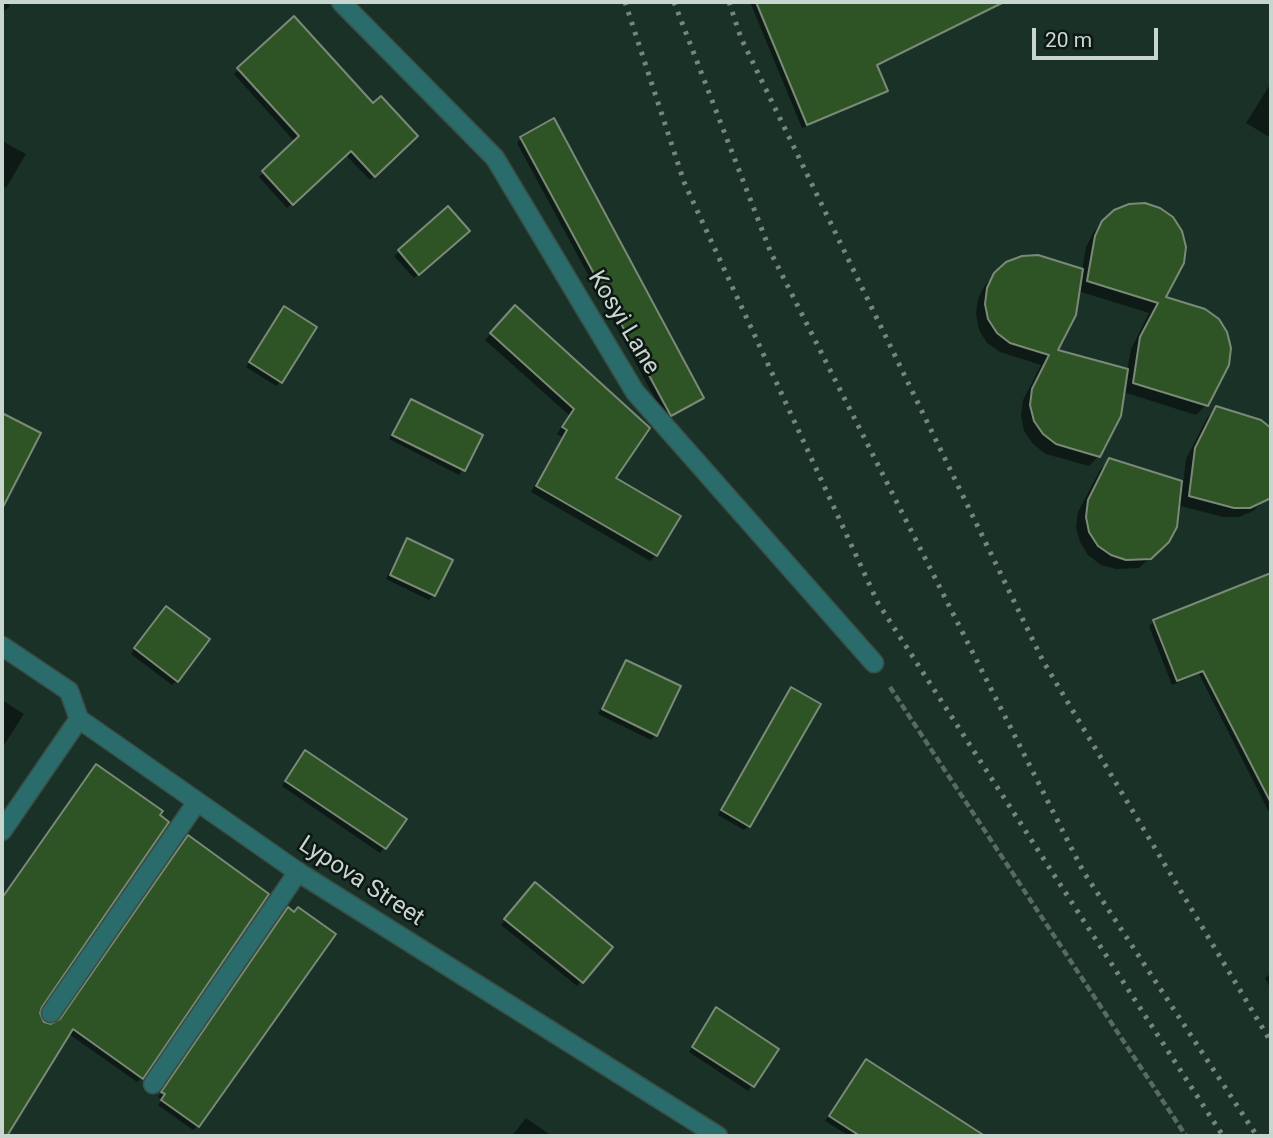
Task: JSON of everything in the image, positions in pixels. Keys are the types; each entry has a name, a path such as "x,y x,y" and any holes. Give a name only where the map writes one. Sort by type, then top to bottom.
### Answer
{"street":[{"name":"Kosyi Lane","path":"341,2 495,158 635,392 874,663"},
{"path":"2,646 69,691 79,719 2,831"},
{"name":"Lypova Street","path":"79,719 298,872 718,1136"},
{"path":"51,1013 198,802"},
{"path":"153,1084 298,872"}],"path":[{"path":"874,663 1186,1136"}],"building":[{"path":"756,2 1004,2 877,65 888,91 807,125"},
{"path":"294,16 373,103 381,96 418,136 375,177 351,151 293,205 262,171 299,136 237,68"},
{"path":"554,118 704,398 671,416 520,137"},
{"path":"1145,203 1160,208 1173,217 1182,231 1186,247 1184,263 1166,297 1205,309 1219,319 1227,332 1231,348 1229,365 1208,406 1133,383 1140,337 1158,303 1087,281 1095,236 1102,221 1114,210 1129,204"},
{"path":"448,206 470,231 419,275 398,250"},
{"path":"1038,255 1083,269 1076,315 1058,350 1128,369 1121,416 1100,457 1056,444 1043,434 1034,421 1030,405 1032,389 1049,355 1010,343 997,333 988,319 985,304 987,288 994,273 1006,262 1022,256"},
{"path":"515,305 650,428 616,478 681,516 657,556 536,486 567,430 562,427 574,409 490,333"},
{"path":"284,306 317,327 282,383 249,362"},
{"path":"411,399 483,435 465,471 392,435"},
{"path":"1216,406 1261,420 1271,428 1271,498 1250,508 1234,508 1189,496 1195,448"},
{"path":"2,413 41,433 2,509"},
{"path":"1109,458 1182,481 1177,527 1169,542 1151,559 1126,560 1111,555 1098,546 1089,532 1086,517 1088,500"},
{"path":"407,538 453,560 435,596 390,575"},
{"path":"1271,573 1271,803 1203,671 1177,681 1153,620"},
{"path":"166,606 210,639 178,682 134,648"},
{"path":"626,660 681,686 657,736 602,709"},
{"path":"791,687 821,704 750,827 721,810"},
{"path":"305,750 407,819 386,849 285,781"},
{"path":"96,764 163,811 160,815 169,822 42,1007 40,1013 44,1022 51,1024 60,1019 188,835 269,894 143,1079 73,1029 7,1136 2,1136 2,898"},
{"path":"535,882 613,947 583,983 504,919"},
{"path":"288,907 294,912 298,907 336,934 199,1127 161,1100 165,1094 161,1092"},
{"path":"716,1007 779,1049 754,1087 692,1047"},
{"path":"866,1059 985,1136 860,1136 829,1116"}],"railway":[{"path":"625,2 684,182 878,603 1223,1136"},
{"path":"674,2 771,253 1083,871 1257,1136"},
{"path":"729,2 741,38 1043,661 1271,1042"}]}
